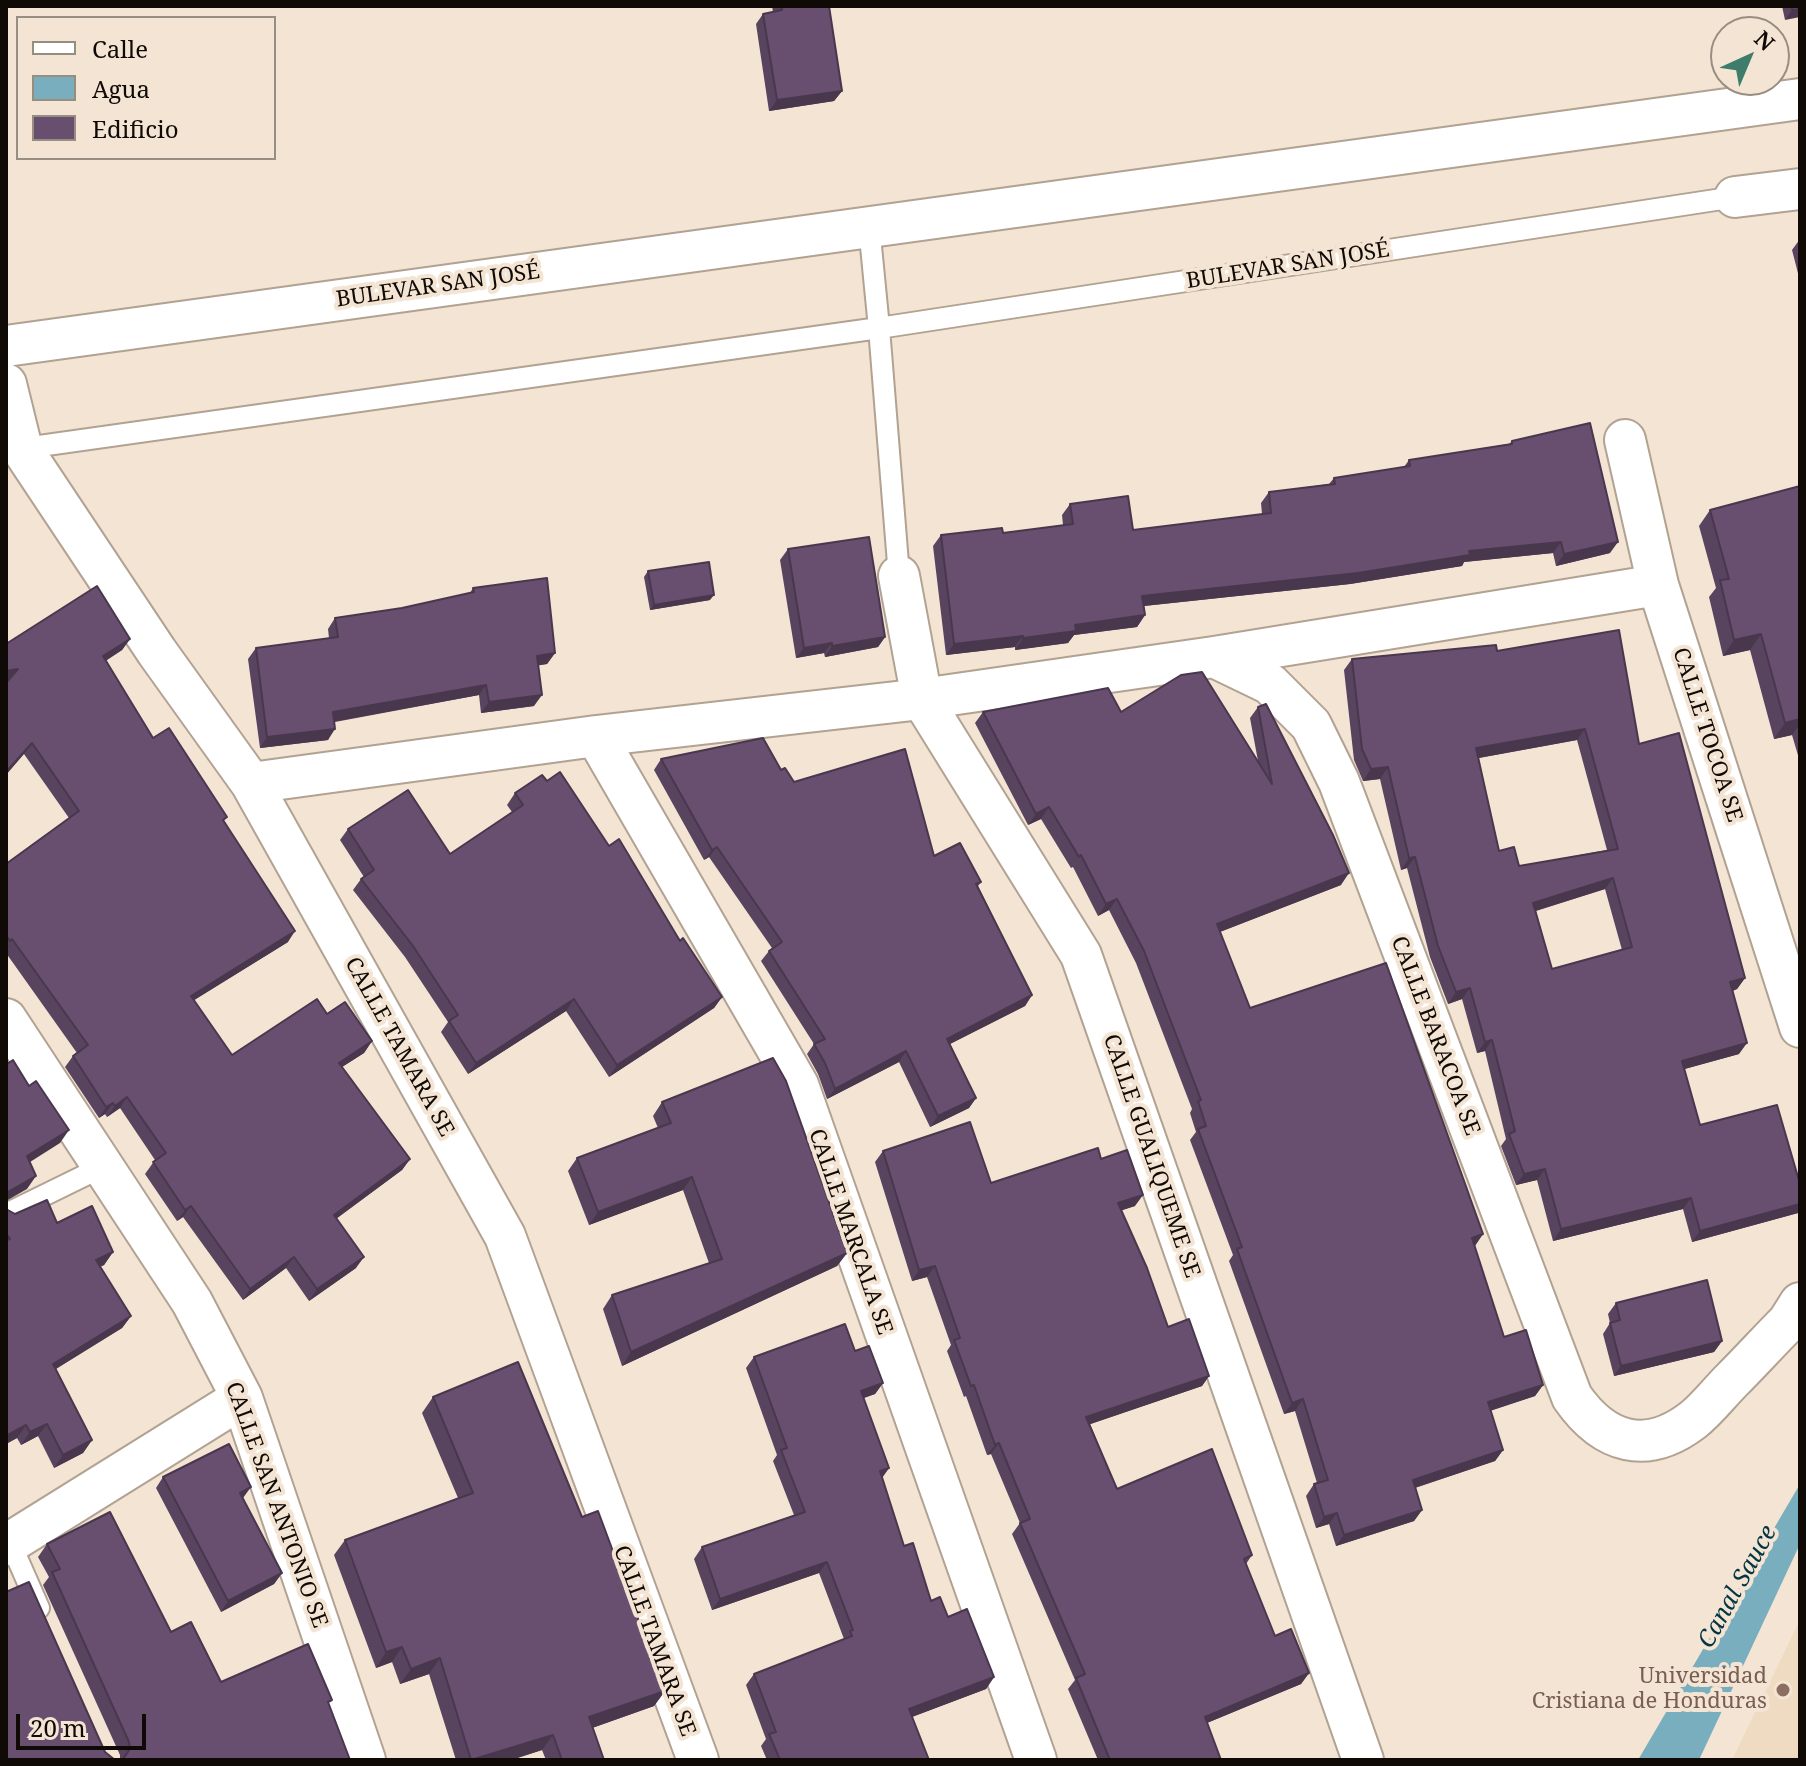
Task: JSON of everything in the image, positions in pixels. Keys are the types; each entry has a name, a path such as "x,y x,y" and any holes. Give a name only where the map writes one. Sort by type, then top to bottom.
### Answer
{"street":[{"name":"BULEVAR SAN JOSÉ","path":"6,346 1800,99"},
{"name":"BULEVAR SAN JOSÉ","path":"1735,197 1800,189"},
{"name":"CALLE TAMARA SE","path":"6,384 14,450 251,783 505,1236 698,1760"},
{"name":"CALLE TOCOA SE","path":"1625,440 1658,585 1800,1027"},
{"name":"CALLE GUALIQUEME SE","path":"899,576 922,699 1081,955 1363,1760"},
{"path":"251,783 596,736 922,699 1214,657 1658,585"},
{"name":"CALLE BARACOA SE","path":"1214,657 1270,684 1311,725 1339,782 1572,1397 1585,1416 1603,1432 1622,1440 1646,1440 1671,1435 1695,1419 1788,1322 1800,1303"},
{"name":"CALLE MARCALA SE","path":"596,736 798,1085 1036,1760"},
{"name":"CALLE SAN ANTONIO SE","path":"6,1019 192,1302 242,1398 365,1760"},
{"path":"8,1544 242,1398"}],"lane":[{"name":"BULEVAR SAN JOSÉ","path":"14,450 879,328 1735,197"},
{"path":"869,226 899,576"},
{"path":"6,1214 102,1167"},
{"path":"8,1544 49,1629"}],"shaded area":[{"name":"Universidad Cristiana de Honduras","path":"1800,1620 1800,1760 1732,1760"}],"water":[{"path":"1800,1484 1800,1544 1699,1760 1638,1760"}],"building":[{"path":"781,6 829,6 842,91 777,100 763,14 782,10"},
{"path":"1590,423 1618,542 1564,554 1561,542 1469,551 1470,555 1358,573 1142,596 1145,615 1075,625 1076,631 954,644 941,535 1002,528 1003,533 1073,524 1070,504 1128,496 1133,530 1271,513 1269,492 1335,484 1334,478 1410,466 1409,460 1512,444 1512,441"},
{"path":"1800,486 1800,719 1785,723 1761,634 1734,640 1720,580 1729,579 1710,510"},
{"path":"869,537 885,637 804,648 788,549"},
{"path":"709,562 714,595 654,605 648,571"},
{"path":"547,578 555,653 537,656 542,695 489,702 486,685 333,712 335,729 267,737 256,648 338,637 335,618 402,608 474,592 473,588"},
{"path":"97,586 130,639 103,656 153,738 169,728 227,817 223,820 295,931 191,996 232,1055 317,999 327,1014 345,1002 372,1041 339,1063 410,1159 334,1215 364,1257 317,1289 294,1257 250,1289 191,1206 185,1210 153,1162 166,1153 127,1097 115,1106 113,1103 106,1107 73,1056 88,1045 12,939 10,941 6,935 6,864 79,811 32,743 6,772 6,683 18,669 6,671 6,644"},
{"path":"1619,630 1639,744 1679,733 1745,978 1730,982 1747,1043 1682,1061 1700,1125 1777,1105 1800,1184 1800,1204 1700,1231 1691,1198 1561,1229 1545,1169 1524,1174 1509,1134 1515,1131 1492,1040 1485,1042 1470,988 1456,992 1438,946 1415,857 1409,858 1388,767 1371,769 1362,749 1352,659 1496,645 1497,651","holes":["1585,729 1618,849 1519,866 1514,847 1499,851 1476,748","1613,878 1632,947 1552,969 1533,903"]},
{"path":"1202,672 1272,784 1258,707 1266,704 1349,873 1217,924 1250,1008 1386,963 1483,1234 1472,1238 1504,1337 1526,1330 1543,1385 1488,1402 1503,1450 1413,1480 1422,1510 1344,1535 1337,1513 1324,1517 1314,1484 1328,1480 1303,1399 1292,1403 1237,1249 1242,1247 1198,1129 1206,1126 1198,1101 1201,1100 1144,951 1117,899 1106,904 1081,855 1079,857 1049,807 1036,814 983,712 1108,688 1121,712 1181,675"},
{"path":"763,738 781,770 785,768 794,782 905,749 934,856 960,843 981,882 976,884 1032,995 947,1039 976,1098 938,1116 906,1051 835,1089 814,1044 825,1039 769,951 782,942 717,847 712,850 661,759"},
{"path":"560,772 609,846 619,839 680,941 683,938 722,997 617,1065 574,999 476,1063 449,1021 458,1015 413,946 361,879 374,870 348,829 408,790 450,854 523,805 515,793 542,775 547,781"},
{"path":"773,1058 786,1081 847,1253 631,1352 612,1295 722,1259 692,1177 598,1212 577,1158 671,1123 662,1102"},
{"path":"13,1060 29,1086 36,1081 69,1130 27,1156 36,1176 6,1193 6,1062"},
{"path":"970,1122 991,1183 1098,1148 1101,1159 1127,1150 1143,1195 1118,1203 1147,1268 1168,1327 1189,1319 1209,1376 1086,1417 1117,1489 1212,1449 1252,1555 1244,1559 1275,1636 1291,1629 1309,1673 1205,1717 1221,1760 1110,1760 1076,1678 1085,1674 1020,1523 1030,1519 999,1443 995,1445 974,1385 971,1386 954,1340 960,1338 935,1266 919,1270 883,1151"},
{"path":"47,1200 57,1223 92,1206 113,1252 96,1260 131,1316 53,1364 92,1440 63,1455 47,1424 30,1432 26,1425 6,1436 6,1240 10,1239 6,1233 6,1209 15,1214"},
{"path":"1707,1280 1722,1341 1621,1366 1610,1323 1620,1320 1616,1303"},
{"path":"845,1324 855,1351 869,1346 883,1383 861,1391 889,1468 880,1471 904,1546 913,1543 931,1601 940,1597 948,1617 967,1609 994,1677 909,1709 929,1760 780,1760 769,1734 776,1732 754,1674 852,1636 850,1631 853,1630 827,1562 720,1599 702,1547 805,1512 781,1450 787,1448 754,1357"},
{"path":"518,1362 582,1517 598,1511 665,1691 589,1717 604,1760 562,1760 553,1735 471,1760 440,1658 411,1669 402,1647 386,1652 345,1540 473,1493 433,1397"},
{"path":"229,1444 251,1487 240,1493 282,1573 228,1601 163,1477"},
{"path":"110,1512 171,1632 191,1622 221,1682 308,1644 332,1700 328,1702 350,1760 115,1760 123,1759 130,1749 129,1742 52,1572 60,1569 47,1544"},
{"path":"29,1582 105,1752 115,1760 6,1760 6,1592"}],"place":[{"name":"Universidad Cristiana de Honduras","path":"1783,1690"}],"water label":[{"name":"Canal Sauce","path":"1738,1587"}]}
